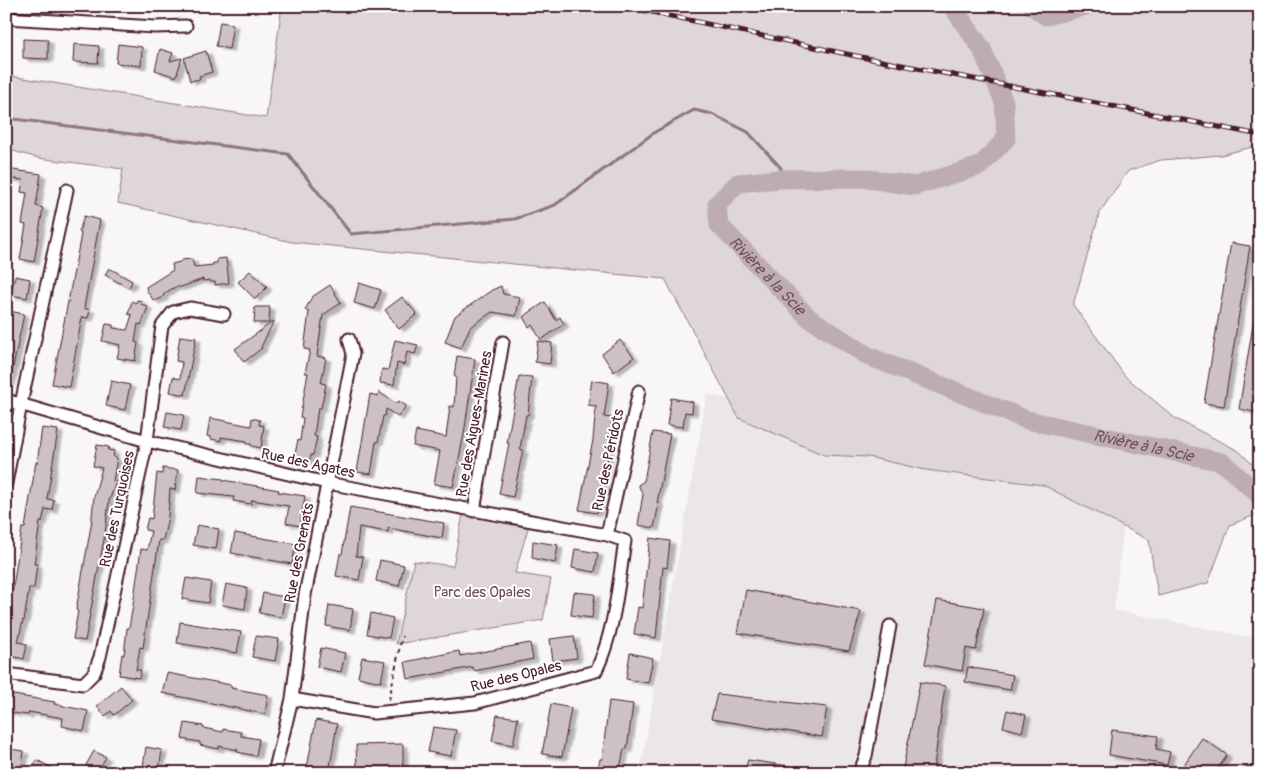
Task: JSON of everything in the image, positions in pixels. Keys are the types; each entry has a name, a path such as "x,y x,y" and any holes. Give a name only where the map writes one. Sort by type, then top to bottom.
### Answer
{"street":[{"path":"6,18 155,27 186,26"},
{"path":"6,483 67,190"},
{"name":"Rue des Turquoises","path":"6,674 83,684 94,673 100,657 147,441 162,326 173,312 190,308 224,314"},
{"name":"Rue des Grenats","path":"274,773 292,699 305,595 353,354 349,339"},
{"name":"Rue des Aigues-Marines","path":"474,510 503,342"},
{"name":"Rue des Péridots","path":"607,535 639,391"},
{"name":"Rue des Agates","path":"6,400 147,441 327,483 607,535"},
{"name":"Rue des Opales","path":"292,699 374,714 475,703 596,671 610,634 625,541 607,535"},
{"path":"859,773 866,756 890,626"}],"path":[{"path":"387,712 402,636"}],"shaded area":[{"path":"707,394 975,456 1127,498 1114,610 1260,639 1260,731 1251,773 640,773"}],"green space":[{"path":"282,6 1260,6 1260,145 1221,155 1161,160 1128,171 1100,212 1073,305 1125,376 1176,419 1239,451 1260,472 1260,513 1230,525 1208,583 1158,596 1149,540 1043,485 926,470 868,457 824,455 739,418 665,279 292,242 118,203 123,169 38,158 6,149 6,95 11,76 266,118"},
{"name":"Parc des Opales","path":"464,509 530,521 515,573 551,579 543,620 396,644 414,561 453,566"}],"building":[{"path":"220,22 233,24 229,49 216,46"},
{"path":"23,39 48,40 48,59 23,58"},
{"path":"74,44 99,46 98,63 73,62"},
{"path":"118,44 142,47 141,66 116,63"},
{"path":"160,49 173,53 170,61 182,58 176,77 155,70"},
{"path":"206,51 212,72 199,76 200,79 190,81 184,58"},
{"path":"6,169 41,174 36,206 43,208 34,262 20,259 26,225 22,224 27,193 21,192 23,180 6,178"},
{"path":"84,216 100,220 84,308 90,310 88,318 82,317 69,387 52,384 80,240 81,233 79,232"},
{"path":"1231,243 1250,246 1224,406 1204,403"},
{"path":"226,258 229,283 215,285 215,282 210,280 203,281 203,279 181,287 175,287 165,293 162,298 154,301 147,291 146,287 173,270 172,264 192,259 194,267 213,265 213,263 217,263 217,259"},
{"path":"109,268 132,281 129,288 105,275"},
{"path":"250,271 267,287 255,299 238,282"},
{"path":"15,276 30,279 27,298 11,295"},
{"path":"359,283 381,290 375,309 354,303"},
{"path":"330,285 341,303 323,315 317,356 326,358 321,383 326,384 321,408 318,408 314,436 317,437 313,455 311,455 309,461 294,458 298,440 300,441 303,418 300,417 308,373 305,373 310,350 304,349 309,312 305,310 312,297"},
{"path":"501,286 503,294 520,297 516,316 492,312 470,327 461,348 445,342 455,316 492,290"},
{"path":"402,297 417,314 399,329 385,310"},
{"path":"137,300 142,301 141,304 148,307 141,325 138,324 135,342 138,343 135,361 117,358 120,345 102,341 106,324 113,325 113,328 127,330 132,315 128,314 132,301 136,303"},
{"path":"545,302 556,320 560,317 564,324 541,340 532,325 529,327 523,317"},
{"path":"255,307 270,307 269,323 254,323"},
{"path":"9,311 24,314 10,382 6,382 6,325"},
{"path":"1255,313 1260,313 1260,413 1239,409"},
{"path":"274,321 262,348 244,362 235,349"},
{"path":"180,336 196,338 185,395 170,392 173,377 180,379 182,362 176,361"},
{"path":"395,340 418,345 415,354 407,352 404,365 397,363 394,385 380,383 382,369 388,370"},
{"path":"620,340 634,357 614,372 602,354"},
{"path":"538,341 552,343 550,364 535,362"},
{"path":"457,356 475,359 464,434 453,487 434,484 440,451 413,446 416,431 446,437 450,406 454,407 456,377 454,376"},
{"path":"519,376 532,377 528,415 526,415 520,449 523,450 513,497 499,494"},
{"path":"592,380 609,383 604,417 612,418 609,451 597,513 579,510 593,440 596,406 588,405"},
{"path":"111,381 130,385 125,410 106,406"},
{"path":"379,392 396,404 399,401 406,406 398,417 386,409 378,442 376,442 371,474 357,472 370,394 378,396"},
{"path":"671,398 693,402 692,413 685,412 683,427 667,425"},
{"path":"167,412 184,415 181,430 164,427"},
{"path":"210,418 251,426 252,418 260,420 259,425 264,426 261,448 246,444 247,441 221,437 221,441 211,439 211,437 207,436"},
{"path":"42,428 58,430 47,499 54,500 52,510 45,509 42,522 40,522 34,564 37,564 34,588 29,588 24,621 18,642 27,644 24,659 6,655 6,617 10,594 12,594 22,528 25,528"},
{"path":"653,432 670,434 654,528 638,525 643,494 638,485 644,481"},
{"path":"97,445 109,447 108,450 114,451 113,457 117,458 113,481 116,482 109,501 105,534 85,641 73,639 94,497 102,468 93,466"},
{"path":"163,468 178,470 175,490 170,489 168,517 163,540 159,540 143,648 140,647 136,670 141,670 139,678 119,675 122,654 124,655 127,628 129,628 141,549 147,550 151,531 145,530 148,518 152,519 157,473 162,474"},
{"path":"199,476 223,479 279,490 278,492 305,496 300,526 286,523 289,506 252,500 251,504 233,501 234,497 197,493"},
{"path":"350,507 444,523 442,538 388,528 388,532 359,527 356,556 363,557 359,580 336,576 340,554 342,554"},
{"path":"197,525 219,529 216,549 193,545"},
{"path":"235,533 296,544 292,564 231,553"},
{"path":"650,538 670,541 667,568 663,567 656,638 634,634 638,607 642,608"},
{"path":"533,541 558,545 555,563 532,558"},
{"path":"575,549 598,553 595,572 572,568"},
{"path":"380,560 404,565 399,586 376,581"},
{"path":"186,578 211,582 208,603 182,599"},
{"path":"226,584 247,588 245,609 222,605"},
{"path":"746,590 861,611 849,651 738,633"},
{"path":"574,592 595,594 592,618 571,615"},
{"path":"263,593 285,597 281,617 259,613"},
{"path":"937,600 984,608 976,650 966,648 962,671 925,664"},
{"path":"329,605 353,609 350,630 326,626"},
{"path":"371,613 393,618 389,638 367,634"},
{"path":"180,622 241,632 237,653 177,643"},
{"path":"256,636 279,639 275,661 252,657"},
{"path":"574,636 577,658 553,661 550,639"},
{"path":"530,643 533,659 474,671 473,667 408,679 405,662 459,651 460,656"},
{"path":"321,648 345,653 341,672 317,667"},
{"path":"630,653 653,658 648,683 626,679"},
{"path":"362,657 385,661 381,682 358,677"},
{"path":"968,667 1013,675 1010,690 965,682"},
{"path":"167,673 231,685 231,688 268,695 265,714 162,693"},
{"path":"920,682 945,686 933,773 902,773"},
{"path":"121,686 132,700 114,715 111,711 105,716 97,706"},
{"path":"8,694 55,702 54,704 88,711 84,731 62,726 63,718 29,712 28,715 6,712"},
{"path":"717,694 827,707 822,737 711,719"},
{"path":"609,701 633,704 627,749 624,749 619,773 597,773 600,759 602,759"},
{"path":"551,704 571,708 562,757 542,754"},
{"path":"1007,710 1026,715 1022,732 1003,727"},
{"path":"497,715 518,718 513,745 492,741"},
{"path":"316,720 337,724 329,773 306,773"},
{"path":"185,723 223,732 223,729 241,732 241,736 259,739 256,756 219,746 219,749 200,745 200,742 182,739"},
{"path":"433,727 456,730 451,756 428,752"},
{"path":"1112,730 1158,736 1156,749 1170,752 1167,765 1109,755"},
{"path":"1202,738 1227,755 1215,773 1193,773 1183,766"},
{"path":"403,744 403,768 357,768 356,745"},
{"path":"146,747 162,750 159,770 156,769 155,773 142,773"},
{"path":"9,749 24,751 21,772 6,770"},
{"path":"94,751 106,757 98,771 86,765"},
{"path":"37,760 60,773 30,773"},
{"path":"748,760 802,768 802,773 744,773"}],"waterway":[{"name":"Rivière à la Scie","path":"952,6 982,49 1004,102 1006,139 980,166 915,186 862,178 780,179 738,183 717,204 719,225 809,318 868,356 1027,420 1222,462 1260,496"},
{"name":"Rivière à la Scie","path":"1032,6 1046,16 1086,6"},
{"path":"6,118 288,154 351,234 515,219 555,205 655,132 694,110 712,114 748,132 781,168 780,179"}],"railway":[{"path":"624,6 856,56 1260,135"}]}
